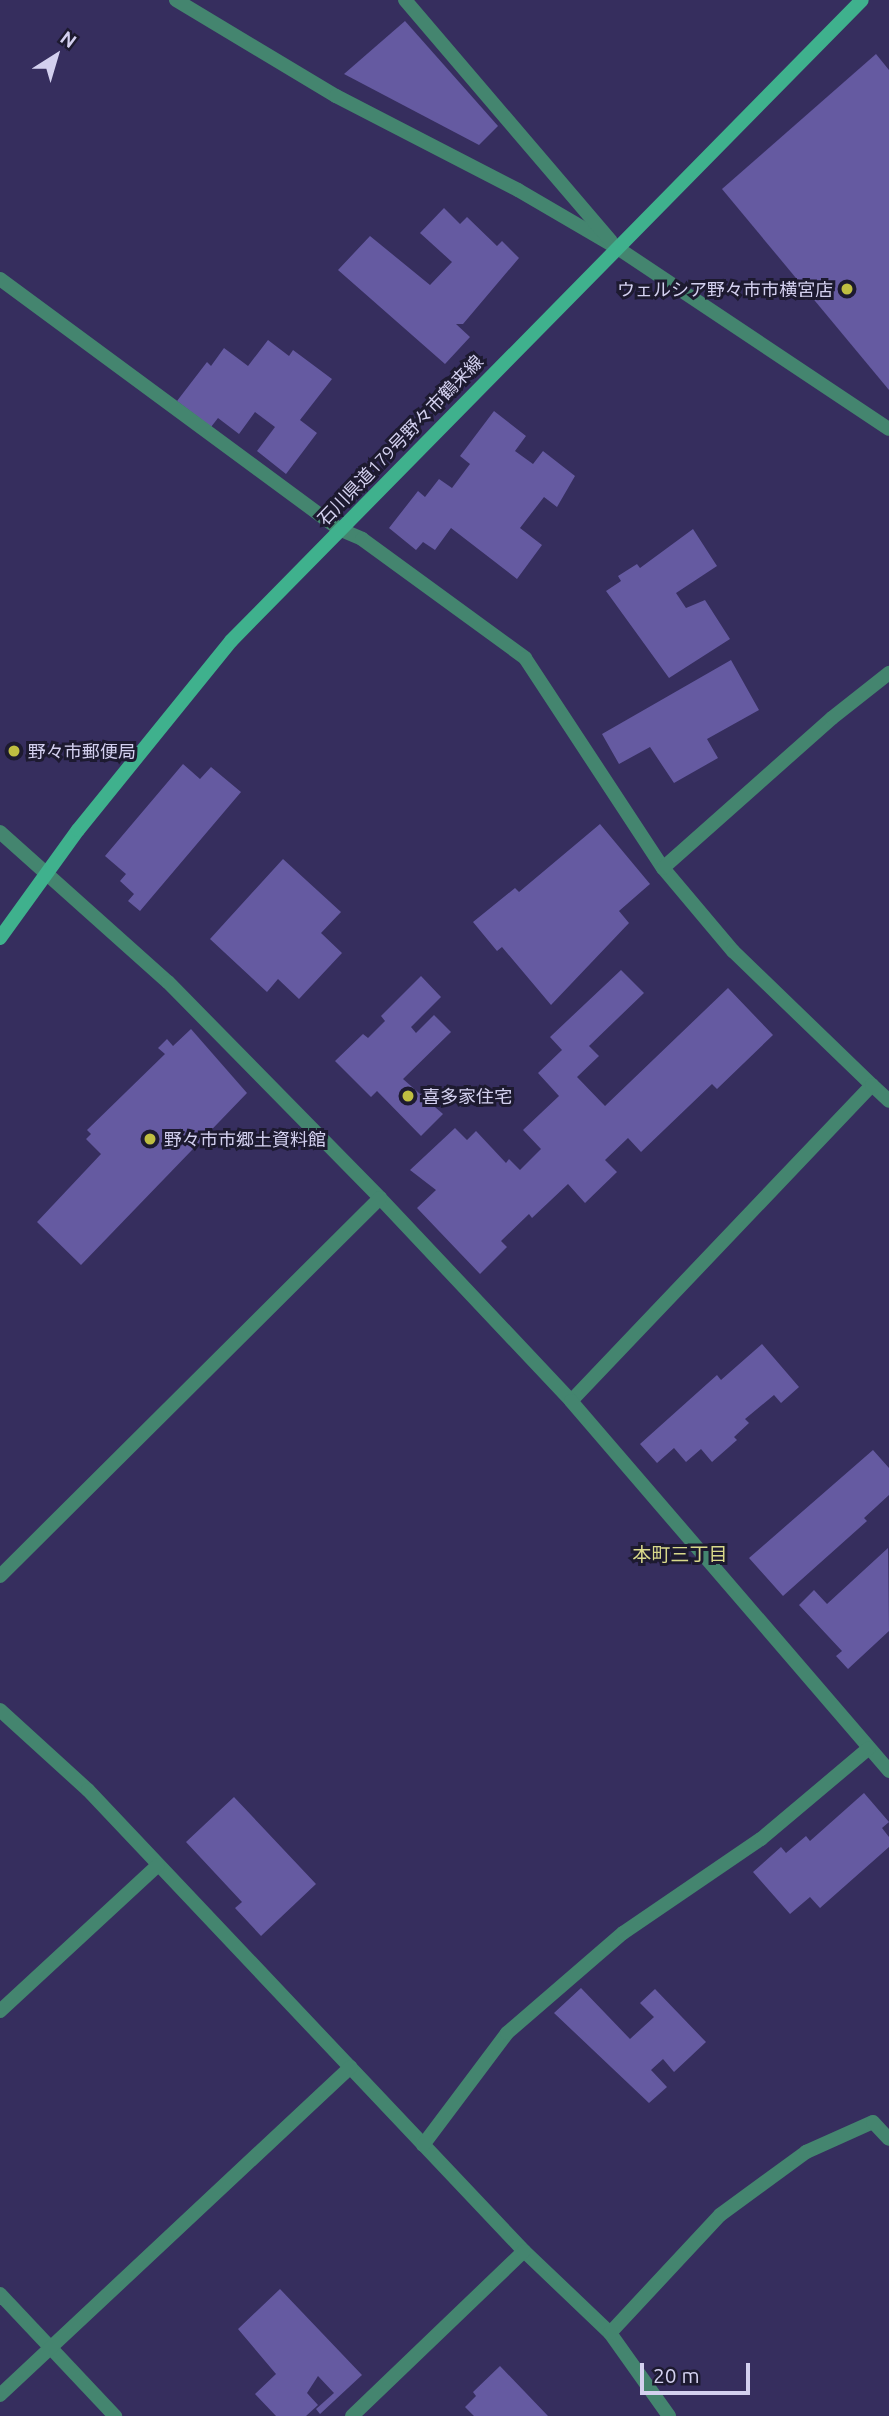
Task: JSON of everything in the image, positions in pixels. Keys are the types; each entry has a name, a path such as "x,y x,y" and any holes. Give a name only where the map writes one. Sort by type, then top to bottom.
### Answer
{"main road":[{"name":"石川県道179号野々市鶴来線","path":"0,938 47,871 231,641 862,0"}],"street":[{"path":"177,0 336,96 518,190 619,249 889,429"},
{"path":"405,0 619,249"},
{"path":"0,279 339,529 362,539 525,658 663,867 733,951 889,1101"},
{"path":"663,867 832,718 889,674"},
{"path":"0,832 47,871 168,982 380,1199 571,1401 889,1771"},
{"path":"571,1401 872,1085"},
{"path":"0,1576 380,1199"},
{"path":"0,1710 88,1790 524,2251 610,2333 669,2416"},
{"path":"424,2145 508,2033 623,1933 761,1839 869,1748"},
{"path":"0,2011 158,1865"},
{"path":"0,2395 350,2067"},
{"path":"610,2333 720,2215 806,2152 873,2122 889,2139"},
{"path":"352,2416 524,2251"},
{"path":"0,2294 115,2416"}],"building":[{"path":"405,21 498,126 479,145 344,74"},
{"name":"ウェルシア野々市市横宮店","path":"876,54 889,70 889,390 722,189"},
{"path":"444,208 460,224 467,217 497,246 502,241 519,258 463,324 456,324 470,337 445,364 338,270 370,236 430,285 452,262 420,233"},
{"path":"268,340 289,356 293,350 332,379 300,420 317,433 286,474 257,451 275,427 255,412 239,434 218,418 211,427 177,401 207,362 211,366 224,348 248,366"},
{"path":"494,411 526,436 515,451 533,464 543,451 575,476 557,507 544,497 520,528 542,545 517,579 451,528 435,550 423,542 416,550 389,528 418,491 425,497 439,479 452,488 470,464 460,456"},
{"path":"693,529 717,566 676,593 686,608 705,600 730,639 669,678 606,591 621,581 618,576 637,564 640,568"},
{"path":"731,660 759,710 707,739 718,758 674,783 650,747 619,764 602,734"},
{"path":"183,764 200,779 211,767 241,792 140,911 128,901 134,894 120,881 126,874 105,856"},
{"path":"600,824 650,884 619,911 629,923 551,1005 502,947 497,951 473,922 515,888 519,892"},
{"path":"283,859 341,912 321,933 342,953 299,999 278,979 267,992 210,939"},
{"path":"621,970 644,993 589,1046 599,1056 577,1077 605,1106 728,988 773,1035 717,1089 712,1084 641,1152 628,1138 605,1160 617,1172 585,1203 568,1184 532,1218 529,1214 501,1241 507,1247 480,1274 417,1208 436,1190 410,1170 455,1128 467,1140 476,1131 506,1163 509,1159 520,1170 541,1149 523,1130 559,1096 538,1073 562,1050 550,1037"},
{"path":"421,976 441,997 411,1027 416,1033 434,1015 451,1032 403,1079 443,1114 421,1136 377,1091 371,1097 335,1061 363,1034 368,1038 385,1021 381,1016"},
{"name":"野々市市郷土資料館","path":"191,1029 247,1093 81,1265 37,1222 101,1154 86,1139 91,1134 87,1130 165,1054 158,1048 167,1039 173,1046"},
{"path":"762,1344 799,1387 781,1403 774,1395 745,1419 749,1423 734,1437 737,1440 712,1462 701,1449 686,1462 674,1448 657,1463 640,1444 717,1375 721,1380"},
{"path":"873,1450 889,1468 889,1495 864,1518 867,1521 783,1596 749,1558"},
{"path":"888,1548 889,1631 848,1669 836,1656 842,1651 799,1605 814,1590 827,1604"},
{"path":"864,1793 889,1822 882,1828 889,1837 889,1847 820,1908 810,1897 790,1914 753,1872 781,1847 786,1853 806,1836 810,1841"},
{"path":"234,1797 316,1884 261,1936 235,1908 242,1902 186,1842"},
{"path":"581,1988 630,2039 654,2017 640,2003 655,1989 706,2042 674,2072 663,2059 651,2070 667,2087 649,2103 554,2013"},
{"path":"280,2289 362,2375 320,2414 316,2409 334,2393 318,2376 307,2393 318,2405 306,2416 276,2416 255,2394 276,2374 238,2329"},
{"path":"500,2366 548,2416 474,2416 465,2407 476,2396 473,2392"}],"place":[{"name":"ウェルシア野々市市横宮店","path":"847,289"},
{"name":"野々市郵便局","path":"14,751"},
{"name":"喜多家住宅","path":"408,1096"},
{"name":"野々市市郷土資料館","path":"150,1139"}],"district":[{"name":"本町三丁目","path":"680,1555"}]}
